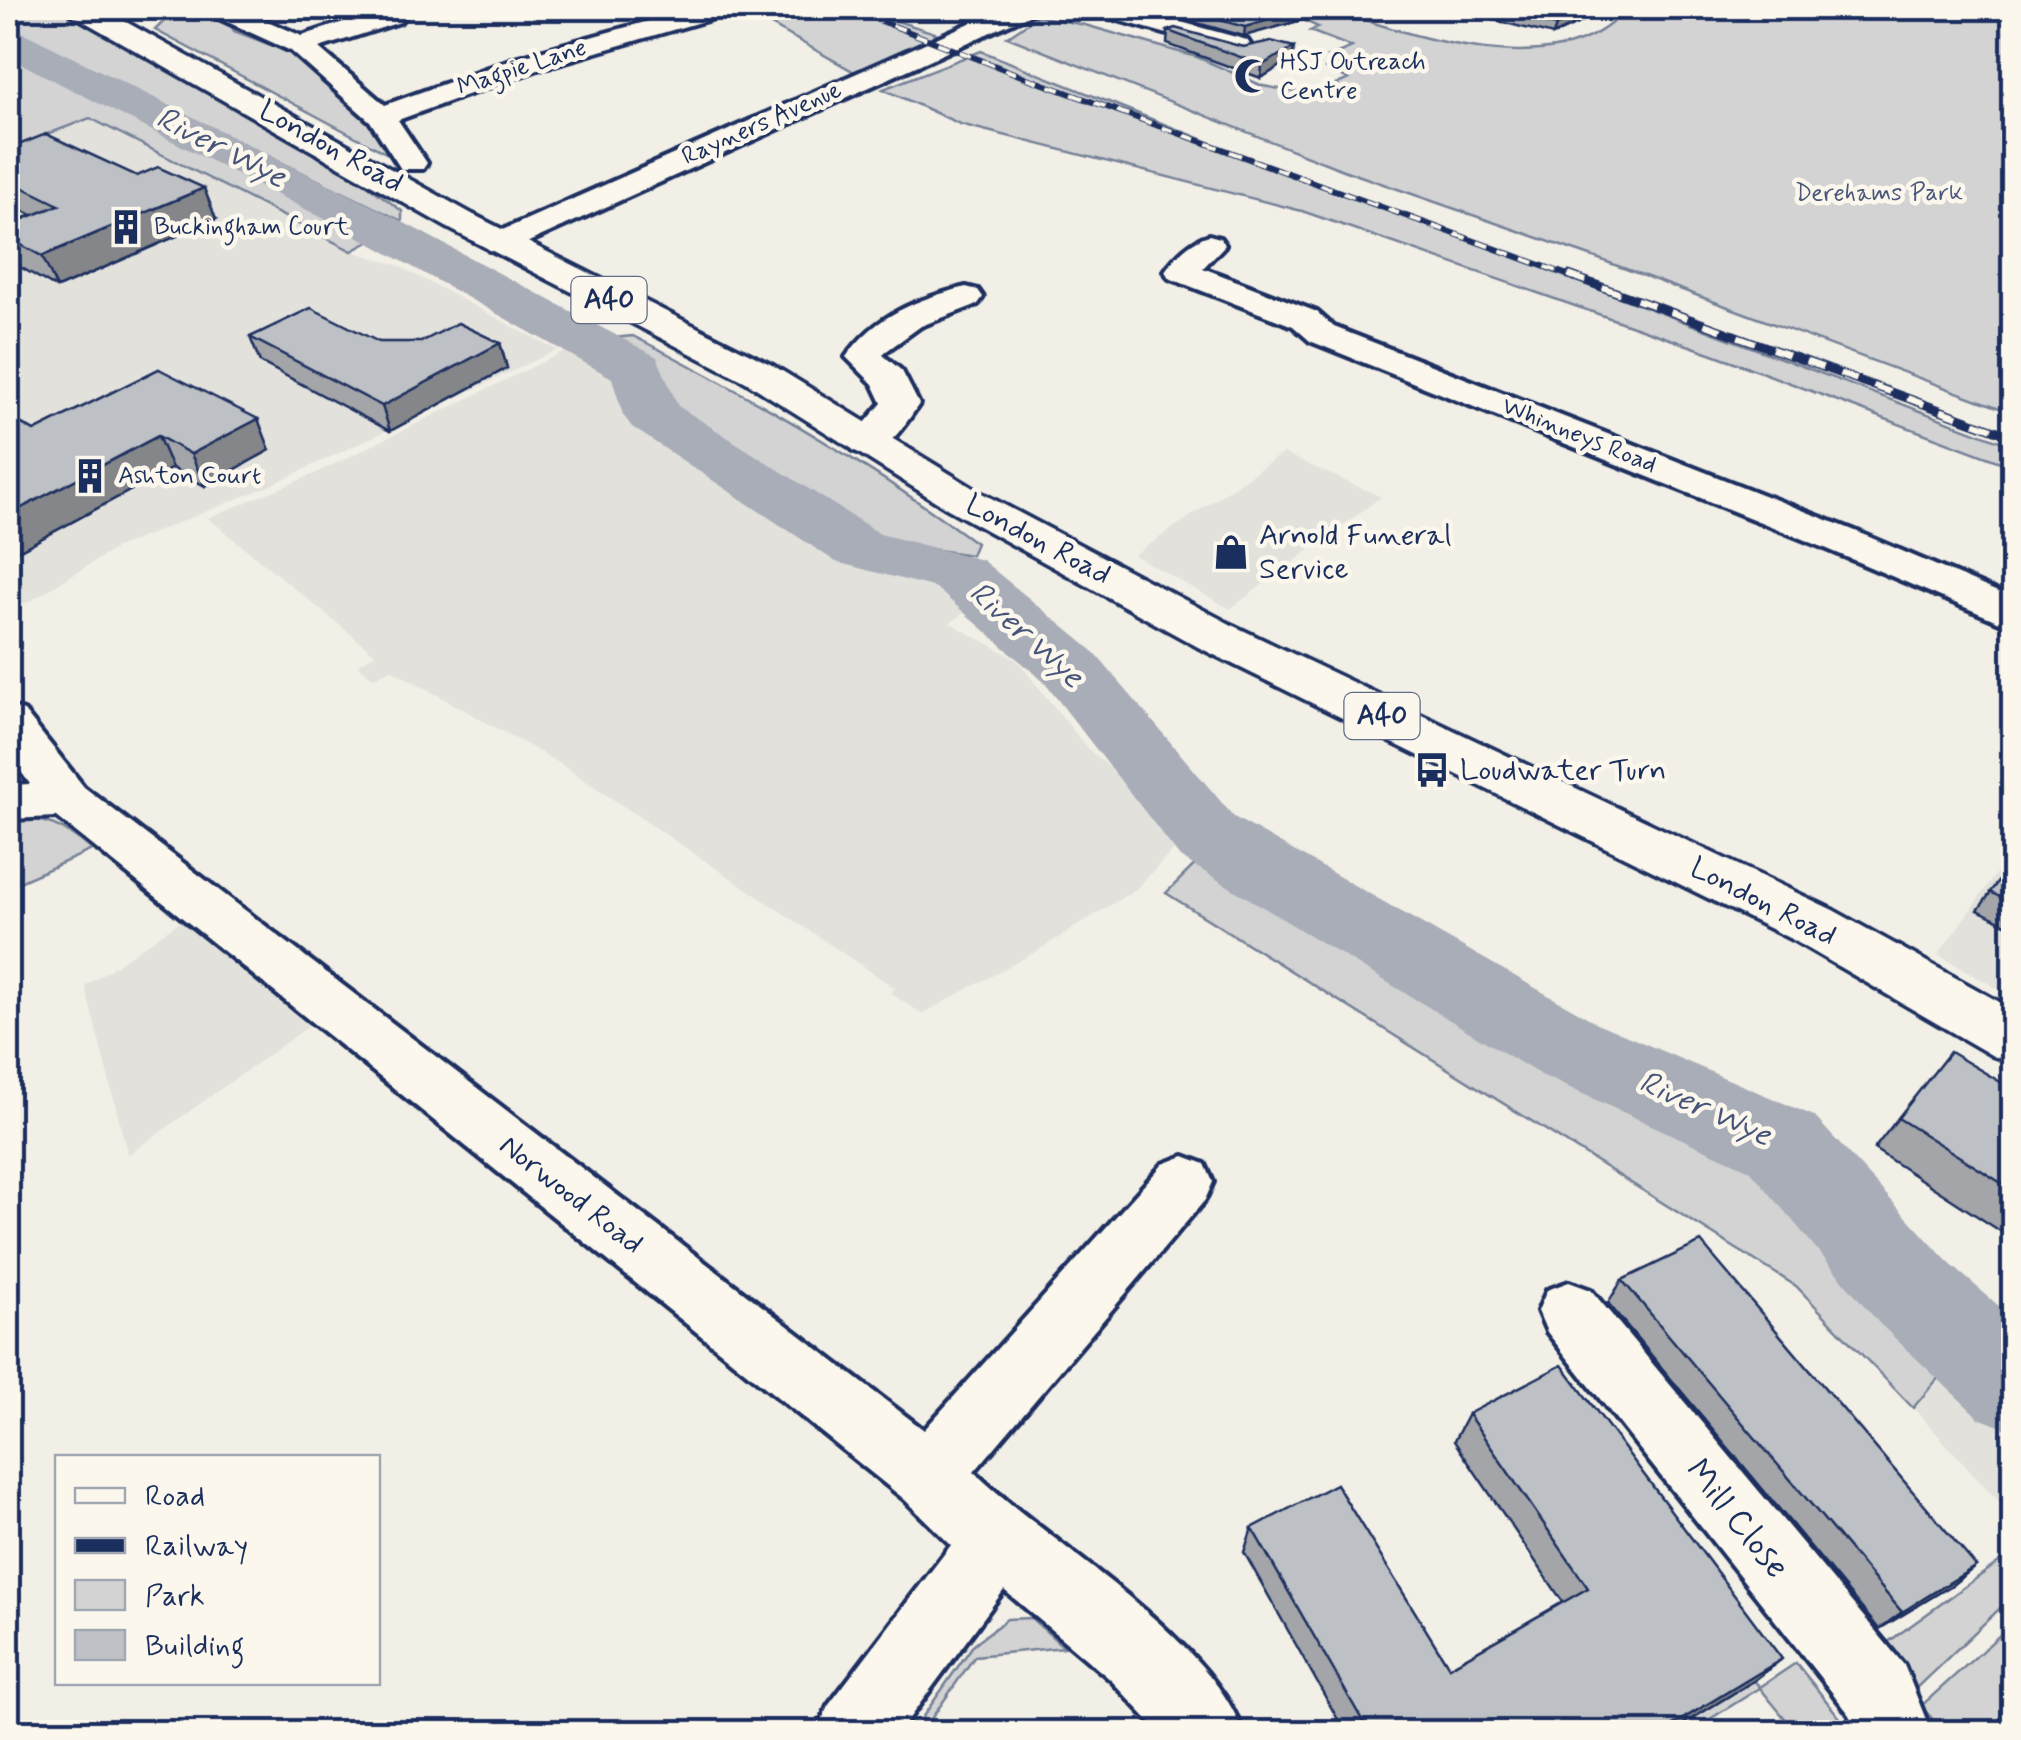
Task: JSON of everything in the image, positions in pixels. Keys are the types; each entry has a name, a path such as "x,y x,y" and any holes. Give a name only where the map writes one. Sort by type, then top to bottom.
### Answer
{"main road":[{"name":"London Road","path":"81,8 500,243 760,374 963,500 1215,636 1813,925 2014,1039"}],"street":[{"name":"London Road","path":"216,8 300,44 378,113 412,163"},
{"path":"300,44 391,17 398,8"},
{"name":"Magpie Lane","path":"378,113 528,63 722,8"},
{"name":"Rayners Avenue","path":"500,243 1024,8"},
{"path":"1102,8 1243,48 1271,42"},
{"path":"378,113 516,62 528,44 560,35"},
{"name":"Whinneys Road","path":"1208,245 1182,270 1305,319 1322,334 1839,539 2014,615"},
{"path":"867,443 901,404 889,379 864,357 874,339 926,310 966,297"},
{"name":"Norwood Road","path":"8,722 67,799 928,1475 997,1541 1144,1660 1180,1695 1206,1732"},
{"path":"8,802 67,799"},
{"path":"928,1475 1184,1182"},
{"name":"Mill Close","path":"1569,1312 1878,1691 1894,1732"},
{"path":"854,1732 997,1541"}],"shaded area":[{"path":"90,118 352,251 395,264 557,350 269,486 116,548 29,602 8,608 8,149"},
{"path":"581,343 627,372 626,385 632,402 676,436 844,540 915,561 967,569 996,589 950,623 1016,659 1088,749 1188,835 1136,889 1039,950 922,1014 891,993 895,988 559,763 391,669 373,678 358,665 375,654 208,518 312,475"},
{"path":"1283,453 1381,497 1230,609 1134,555"},
{"path":"2013,850 2013,997 1938,955"},
{"path":"181,921 309,1026 128,1155 85,986"},
{"path":"1961,1351 1988,1367 2013,1374 2013,1517 1913,1408"}],"green space":[{"path":"8,8 64,8 346,169 402,211 402,221 8,29"},
{"path":"741,8 856,8 951,38 858,74"},
{"name":"Derehams Park","path":"1330,8 1442,42 1526,51 1565,46 1599,32 1626,8 2013,8 2013,413 1599,259 1343,170 1007,37 1038,16 1085,25 1197,57 1263,86 1313,95 1349,79 1326,69 1341,62 1328,57 1352,47 1310,31 1318,27 1301,19"},
{"path":"200,11 226,17 234,31 292,53 353,95 399,160 155,30 164,21"},
{"path":"8,48 383,234 352,251 90,118 8,149"},
{"path":"981,51 1214,144 2013,446 2013,467 1713,354 1302,211 960,124 883,89"},
{"path":"633,336 766,407 894,486 976,543 971,555 911,546 862,531 727,447 648,389 654,365 613,338"},
{"path":"8,817 53,824 92,850 8,887"},
{"path":"1229,831 1344,917 1531,1038 1634,1074 1702,1080 1774,1117 1803,1148 1820,1177 1840,1184 1938,1327 1961,1351 1913,1408 1796,1286 1166,893"},
{"path":"2013,1552 2013,1596 1911,1693 1877,1650"},
{"path":"1031,1618 1064,1647 975,1656 922,1732 912,1732 974,1644 1007,1619"},
{"path":"2013,1623 2013,1732 1944,1732 1921,1706"},
{"path":"1734,1658 1760,1687 1796,1663 1844,1723 1831,1732 1796,1732 1760,1688 1689,1732 1619,1732"}],"building":[{"path":"1175,8 1312,8 1245,27"},
{"path":"1485,8 1593,8 1556,26"},
{"path":"1175,28 1243,47 1271,41 1294,47 1262,65 1168,31"},
{"path":"46,134 137,176 158,167 204,188 42,256 8,238 8,225 59,205 8,180 8,149"},
{"path":"311,308 379,342 421,342 458,323 500,343 382,406 250,337"},
{"path":"159,369 258,419 191,454 158,436 8,515 8,416 34,431"},
{"path":"2014,861 2014,904 1990,892"},
{"path":"1950,1052 2014,1090 2014,1191 1898,1118"},
{"path":"1701,1242 1976,1566 1902,1612 1622,1280"},
{"path":"1562,1365 1782,1659 1661,1732 1369,1732 1252,1528 1336,1484 1449,1667 1588,1588 1468,1414"}],"waterway":[{"name":"River Wye","path":"8,41 365,221 637,369 652,415 858,548 959,574 1068,666 1207,837 1569,1049 1782,1143 1913,1292 2014,1384"}],"railway":[{"path":"848,8 1019,75 1576,278"},
{"path":"1569,275 2014,437"}],"place":[{"name":"HSJ Outreach Centre","path":"1252,76"},
{"name":"Buckingham Court","path":"126,227"},
{"name":"Ashton Court","path":"90,476"},
{"name":"Arnold Funeral Service","path":"1231,552"},
{"name":"Loudwater Turn","path":"1432,770"}]}
